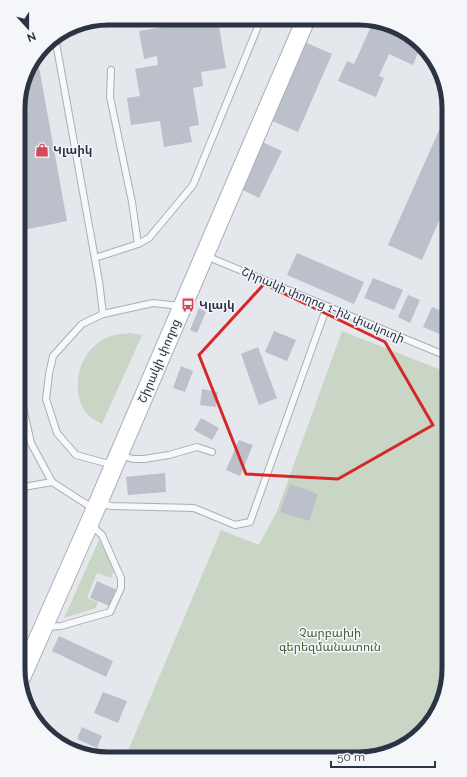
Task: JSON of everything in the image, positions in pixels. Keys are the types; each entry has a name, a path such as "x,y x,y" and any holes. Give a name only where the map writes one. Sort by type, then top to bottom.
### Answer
{"main road":[{"name":"Շիրակի փողոց","path":"201,254 297,25"},
{"name":"Շիրակի փողոց","path":"25,667 40,627 113,461 178,306 303,25"},
{"name":"Շիրակի փողոց","path":"25,654 40,627"}],"lane":[{"path":"95,258 138,244 149,238 193,186 259,25"},
{"path":"56,43 95,258 103,314"},
{"path":"111,70 110,97 132,202 138,244"},
{"name":"Շիրակի փողոց 1-ին փակուղի","path":"201,254 442,354"},
{"path":"178,306 153,303 103,314 82,324 53,356 46,399 57,432 76,455 113,461 144,459 169,455 197,447 212,452"},
{"path":"91,512 111,506 194,508 235,525 250,522 327,306"},
{"path":"25,417 31,443 52,482 91,512 120,578 121,588 115,604 110,612 61,626 40,627"},
{"path":"25,487 52,482"}],"highlighted area":[{"path":"264,284 385,342 433,425 338,479 246,474 199,355"}],"green space":[{"name":"Չարբախի գերեզմանատուն","path":"342,331 442,370 442,674 438,695 431,710 418,728 400,741 391,746 369,751 128,752 221,530 259,545 277,511"},
{"path":"129,333 142,335 102,424 88,415 80,402 78,392 79,372 94,346 108,337"},
{"path":"99,540 115,569 111,578 97,573 87,598 98,602 96,608 64,618"}],"building":[{"path":"176,25 219,25 226,68 201,72 203,86 193,88 199,125 189,127 192,142 164,147 160,121 131,125 127,98 140,96 135,69 158,65 157,56 144,59 139,31"},
{"path":"371,26 391,31 419,50 413,65 389,54 379,76 384,78 376,97 338,81 347,61 354,64"},
{"path":"302,41 332,54 298,132 268,119"},
{"path":"38,63 67,221 25,230 25,108 29,82"},
{"path":"442,124 442,214 422,260 388,245"},
{"path":"262,142 282,151 259,198 239,188"},
{"path":"297,253 364,282 354,304 287,275"},
{"path":"373,278 403,290 394,310 364,298"},
{"path":"408,295 420,300 410,323 398,317"},
{"path":"432,307 442,311 442,335 423,327"},
{"path":"199,308 206,312 197,333 190,330"},
{"path":"274,331 296,340 287,361 265,352"},
{"path":"258,347 277,398 259,405 241,354"},
{"path":"181,366 193,371 185,392 173,388"},
{"path":"202,389 218,392 216,407 200,405"},
{"path":"201,418 219,428 212,440 194,430"},
{"path":"239,440 253,445 240,476 226,470"},
{"path":"165,473 166,492 128,495 126,477"},
{"path":"290,484 318,494 309,521 280,512"},
{"path":"97,581 119,591 112,607 90,598"},
{"path":"59,636 113,661 106,677 52,651"},
{"path":"103,692 127,701 118,723 94,713"},
{"path":"82,727 102,736 97,748 77,739"}],"place":[{"name":"Կլաիկ","path":"42,150"},
{"name":"Կլայկ","path":"188,305"}]}
